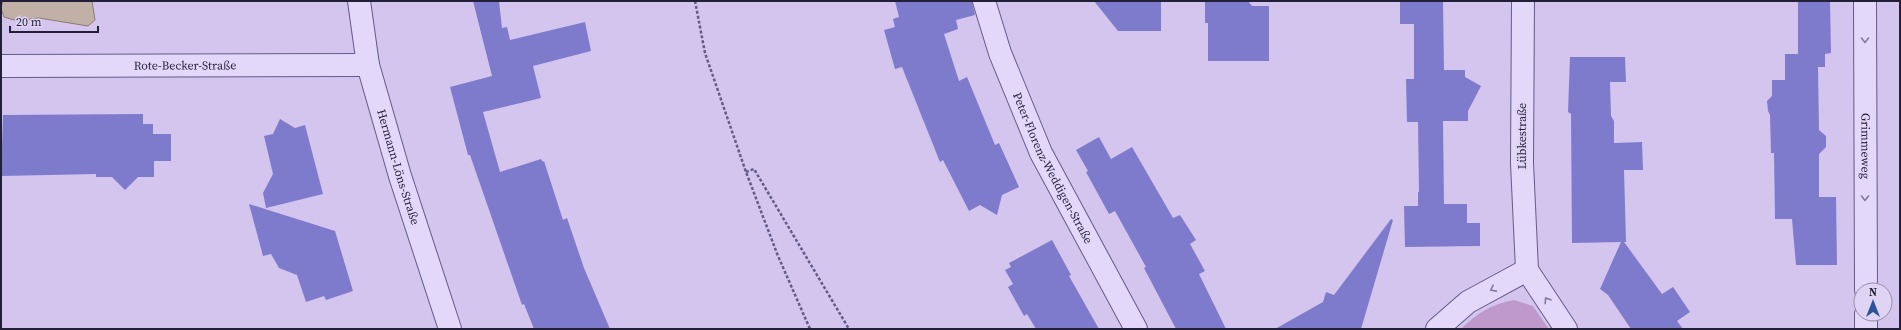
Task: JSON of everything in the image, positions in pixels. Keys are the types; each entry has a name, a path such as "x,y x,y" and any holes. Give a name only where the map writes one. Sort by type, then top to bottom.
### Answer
{"street":[{"name":"Hermann-Löns-Straße","path":"359,1 368,65 400,176 450,329"},
{"name":"Peter-Florenz-Weddigen-Straße","path":"984,1 1000,53 1041,153 1136,329"},
{"name":"Lübkestraße","path":"1523,1 1522,163 1527,270"},
{"name":"Grimmeweg","path":"1865,1 1866,282"},
{"name":"Rote-Becker-Straße","path":"1,66 368,65"},
{"path":"1437,329 1468,302 1527,270 1566,329"}],"path":[{"path":"695,1 705,53 746,172 778,256 810,329"},
{"path":"746,172 754,170 849,329"}],"shaded area":[{"path":"3,1 92,1 95,20 88,26 39,18 18,21 4,17 1,8"},
{"path":"1514,300 1533,306 1549,329 1461,329 1485,310"}],"building":[{"path":"473,1 499,1 502,28 507,27 510,40 585,22 591,51 533,66 541,98 483,112 500,172 541,159 543,162 544,161 563,220 567,218 584,268 610,329 534,329 524,304 522,305 470,155 468,155 450,87 492,76"},
{"path":"895,1 972,1 975,15 956,20 958,29 944,34 959,81 967,77 995,145 999,143 1019,187 1002,195 997,215 980,205 969,211 943,160 940,162 902,67 895,69 884,30 895,27 893,19 899,17"},
{"path":"1094,1 1161,1 1161,31 1118,31"},
{"path":"1205,1 1248,1 1252,6 1269,6 1269,61 1208,61 1208,23 1205,23"},
{"path":"1400,1 1443,1 1444,70 1465,70 1465,77 1481,86 1468,111 1468,121 1443,121 1444,204 1467,204 1467,223 1480,223 1480,246 1405,247 1404,206 1418,206 1418,122 1407,122 1406,79 1414,79 1414,24 1400,24"},
{"path":"1798,1 1830,1 1831,53 1825,54 1825,67 1818,67 1819,130 1826,136 1826,147 1819,154 1819,197 1836,197 1837,265 1796,265 1792,219 1775,219 1774,153 1771,153 1770,115 1767,101 1772,96 1772,80 1785,80 1785,54 1798,54"},
{"path":"1570,57 1625,57 1626,82 1610,82 1611,116 1614,121 1614,143 1642,142 1643,170 1624,170 1626,242 1624,242 1662,294 1673,287 1690,312 1677,321 1683,329 1631,329 1608,295 1600,289 1621,242 1572,243 1571,114 1568,112"},
{"path":"143,114 143,124 153,124 153,134 171,134 171,161 154,161 154,177 138,177 125,190 112,177 96,177 96,174 1,176 3,115"},
{"path":"280,119 295,128 305,125 323,194 266,208 263,193 273,174 264,136 273,134"},
{"path":"1099,137 1111,159 1132,147 1173,218 1180,215 1196,240 1190,244 1205,271 1199,274 1226,329 1176,329 1144,268 1146,267 1115,211 1109,214 1076,150"},
{"path":"249,204 335,231 353,291 326,300 324,296 306,302 297,275 279,268 271,254 263,256"},
{"path":"1391,219 1393,220 1361,329 1275,329 1323,302 1326,292 1334,295"},
{"path":"1052,240 1071,275 1069,276 1099,329 1036,329 1027,314 1024,316 1008,287 1013,284 1005,270 1011,267 1009,263"}]}
